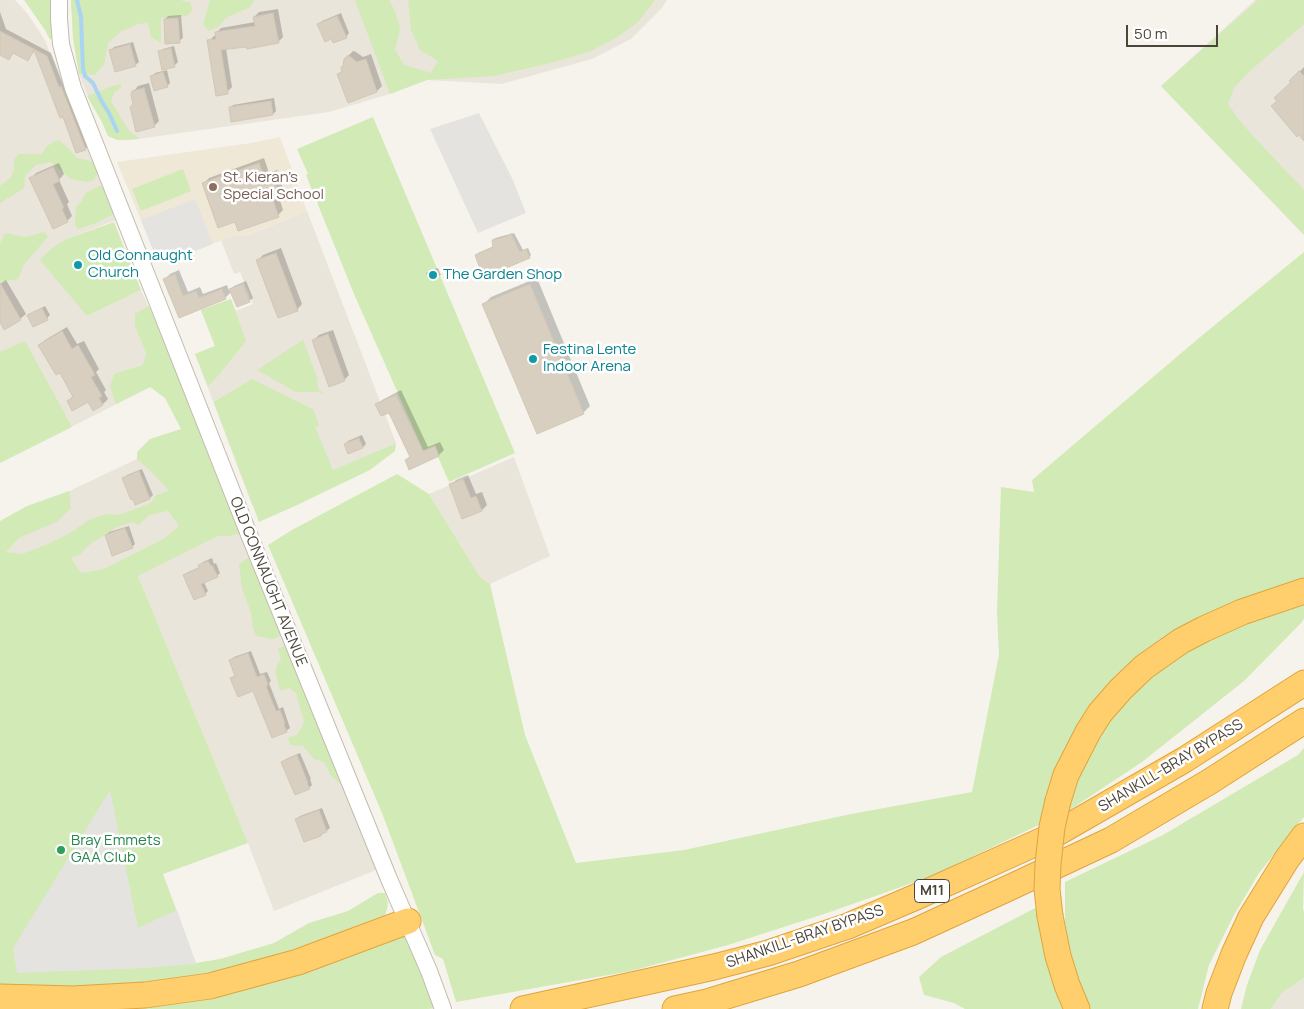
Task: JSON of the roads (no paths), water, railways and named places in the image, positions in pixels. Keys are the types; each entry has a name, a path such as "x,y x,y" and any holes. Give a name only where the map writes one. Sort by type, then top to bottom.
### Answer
{"highway":[{"path":"1077,1009 1058,956 1050,916 1048,864 1052,827 1058,801 1066,775 1088,732 1100,713 1121,689 1144,667 1181,641 1242,612 1304,591"},
{"name":"SHANKILL-BRAY BYPASS","path":"523,1009 714,967 768,953 848,926 916,898 1052,836 1184,760 1304,683"},
{"name":"SHANKILL-BRAY BYPASS","path":"675,1009 706,1002 799,974 913,932 1111,840 1208,782 1304,721"},
{"path":"1215,1009 1234,954 1251,916 1286,859 1304,836"},
{"path":"0,997 73,999 145,995 210,986 298,962 408,921"}],"street":[{"name":"OLD CONNAUGHT AVENUE","path":"59,0 61,44 73,88 244,523 443,1009"}],"waterway":[{"path":"77,0 81,17 83,69 85,76 93,83 117,131"}],"place":[{"name":"St. Kieran’s Special School","path":"213,187"},
{"name":"Old Connaught Church","path":"78,265"},
{"name":"The Garden Shop","path":"433,275"},
{"name":"Festina Lente Indoor Arena","path":"533,359"},
{"name":"Bray Emmets GAA Club","path":"61,850"}]}
